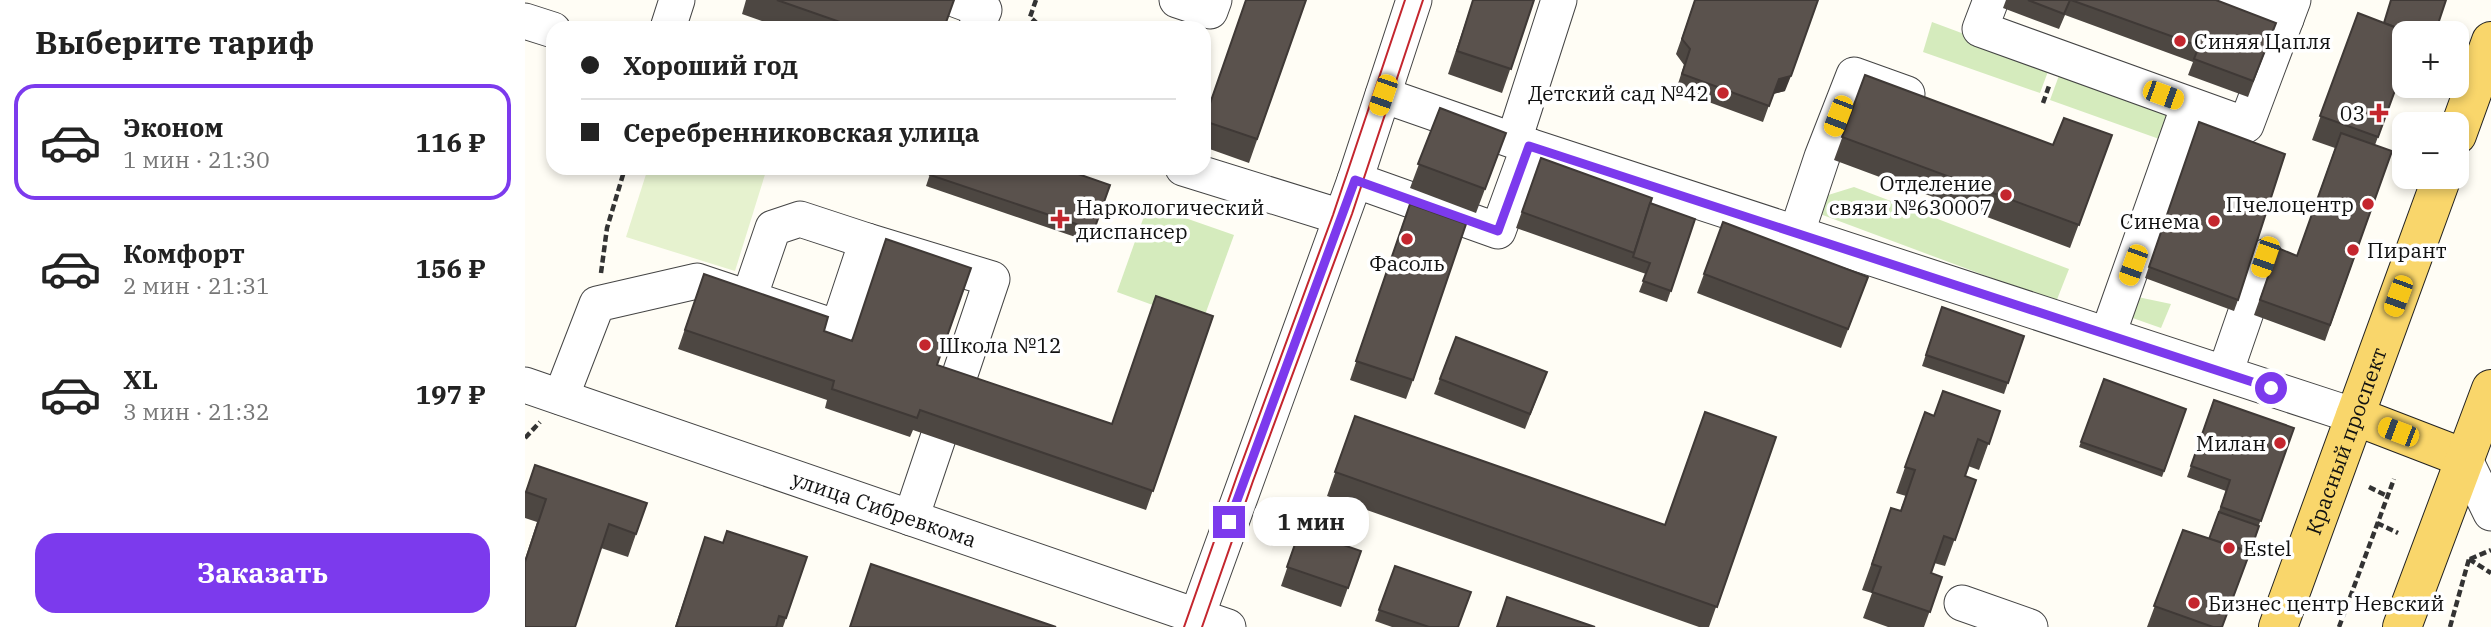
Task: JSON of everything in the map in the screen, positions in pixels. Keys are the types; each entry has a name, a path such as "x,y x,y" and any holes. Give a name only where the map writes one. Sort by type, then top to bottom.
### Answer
{"main road":[{"path":"2465,112 2491,41"},
{"name":"Красный проспект","path":"2279,627 2438,189"},
{"path":"2402,627 2491,390"},
{"path":"2355,416 2464,458"}],"street":[{"path":"670,21 677,0"},
{"path":"957,0 984,10 979,21"},
{"path":"1177,0 1210,11 1214,0"},
{"path":"1206,623 1414,0"},
{"path":"1355,180 1498,231 1559,0"},
{"path":"1991,0 1980,29 2246,125 2289,9 2234,0"},
{"path":"525,21 546,28"},
{"path":"1797,232 1854,75 1940,107"},
{"path":"1383,95 1521,143 2355,416"},
{"path":"2108,334 2189,105"},
{"path":"1206,175 1341,217"},
{"path":"749,298 773,228 800,219 992,279 954,392"},
{"path":"542,391 597,304 697,281 838,328 867,241"},
{"path":"2225,373 2265,257"},
{"name":"улица Сибревкома","path":"542,391 1206,623"},
{"path":"911,518 938,438"},
{"path":"2464,458 2491,513"},
{"path":"1962,603 2030,627"}],"path":[{"path":"1034,21 1030,18 1036,0"},
{"path":"597,304 607,228 623,175"},
{"path":"2339,627 2394,479"},
{"path":"2369,487 2387,496"},
{"path":"2377,523 2398,533"},
{"path":"2469,559 2491,550"},
{"path":"2469,559 2491,573"},
{"path":"2451,627 2469,559"}],"green space":[{"path":"1932,22 2050,66 2040,93 1923,52"},
{"path":"2061,70 2172,111 2162,140 2050,100"},
{"path":"646,175 765,175 735,271 626,237"},
{"path":"1854,187 2069,269 2056,302 1820,214 1825,196"},
{"path":"1148,205 1234,235 1202,323 1117,292"},
{"path":"2133,296 2171,304 2161,328 2127,316"}],"building":[{"path":"777,0 954,0 946,21 837,21"},
{"path":"1246,0 1306,0 1257,139 1211,123 1211,101"},
{"path":"1473,0 1534,0 1511,69 1457,51"},
{"path":"1695,0 1818,0 1791,76 1779,79 1769,106 1682,74 1690,49 1682,39"},
{"path":"2028,0 2070,0 2064,14"},
{"path":"2071,0 2216,0 2276,23 2253,81 2194,59 2199,46"},
{"path":"2391,0 2446,0 2439,21 2392,21 2392,26 2384,23"},
{"path":"2358,13 2392,26 2392,98 2378,137 2320,116"},
{"path":"1865,75 2053,145 2064,118 2112,135 2079,225 1842,137"},
{"path":"1440,108 1506,133 1485,189 1418,164"},
{"name":"Синема","path":"2199,122 2285,154 2238,300 2149,267"},
{"path":"2341,133 2392,151 2330,325 2260,300 2278,248 2297,256"},
{"path":"1541,158 1652,198 1634,253 1522,212"},
{"name":"Наркологический диспансер","path":"930,175 1081,175 1110,185 1094,230"},
{"path":"1650,203 1695,219 1671,291 1643,281 1650,263 1633,257"},
{"path":"1410,204 1466,224 1413,380 1356,361"},
{"path":"1723,222 1868,277 1848,329 1704,274"},
{"path":"886,239 971,268 937,365 1112,424 1156,296 1213,316 1153,491 920,410 917,418 832,389 834,381 685,330 704,274 828,317 824,331 852,341"},
{"path":"1942,307 2024,336 2008,383 1926,355"},
{"path":"1456,337 1547,372 1530,414 1440,379"},
{"path":"2104,379 2186,409 2164,471 2081,442"},
{"path":"1943,391 2000,411 1989,444 1978,439 1965,476 1976,480 1955,540 1944,536 1931,573 1942,577 1930,612 1872,592 1881,567 1872,564 1891,508 1901,511 1915,470 1905,467 1925,412 1934,416"},
{"path":"2214,400 2294,428 2261,521 2221,507 2230,480 2191,466"},
{"path":"1705,412 1776,437 1717,607 1335,472 1355,416 1665,525"},
{"path":"535,465 647,503 636,534 609,524 575,627 525,627 525,562 546,499 526,492"},
{"path":"2219,512 2259,526 2250,552 2209,539"},
{"path":"1300,530 1361,551 1348,588 1287,567"},
{"name":"Бизнес центр Невский","path":"2183,530 2250,552 2222,627 2213,627 2154,606"},
{"path":"727,531 807,557 786,618 779,616 776,627 676,627 705,537 723,543"},
{"path":"871,564 1056,627 850,627"},
{"path":"1395,566 1471,592 1458,627 1429,627 1379,610"},
{"path":"1507,597 1595,627 1497,627"}],"tram line":[{"path":"1184,627 1333,215 1405,0"},
{"path":"1202,627 1352,214 1423,0"}],"place":[{"name":"Синяя Цапля","path":"2180,41"},
{"name":"Детский сад №42","path":"1723,93"},
{"name":"03","path":"2379,113"},
{"name":"Отделение связи №630007","path":"2006,195"},
{"name":"Пчелоцентр","path":"2368,204"},
{"name":"Наркологический диспансер","path":"1060,219"},
{"name":"Синема","path":"2214,221"},
{"name":"Фасоль","path":"1407,239"},
{"name":"Пирант","path":"2353,250"},
{"name":"Школа №12","path":"925,345"},
{"name":"Милан","path":"2280,443"},
{"name":"Estel","path":"2229,548"},
{"name":"Бизнес центр Невский","path":"2194,603"}],"route":[{"path":"1229,522 1355,180 1498,231 1529,146 2271,388"}]}
